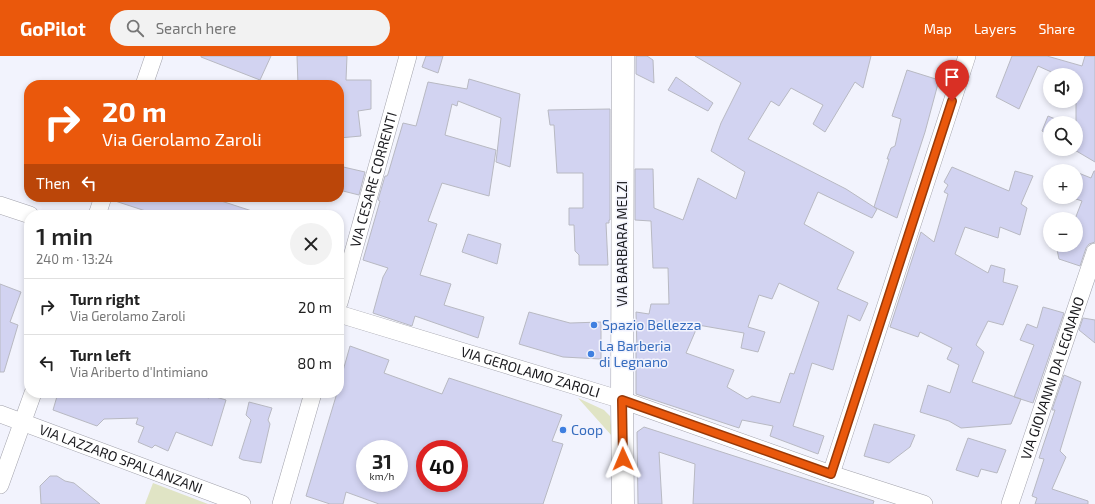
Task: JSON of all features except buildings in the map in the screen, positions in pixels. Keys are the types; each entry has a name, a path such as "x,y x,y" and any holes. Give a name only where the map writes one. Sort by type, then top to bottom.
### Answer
{"street":[{"path":"146,80 154,56"},
{"name":"VIA CESARE CORRENTI","path":"344,285 408,56"},
{"name":"VIA BARBARA MELZI","path":"623,56 623,504"},
{"path":"831,474 966,56"},
{"path":"0,205 24,213"},
{"name":"VIA GIOVANNI DA LEGNANO","path":"1010,504 1095,252"},
{"name":"VIA GEROLAMO ZAROLI","path":"344,316 622,400 831,474 924,504"},
{"path":"0,485 31,398"},
{"path":"281,504 312,398"},
{"name":"VIA LAZZARO SPALLANZANI","path":"0,414 242,504"}],"green space":[{"path":"578,398 604,410 610,416 612,436"},
{"path":"153,483 208,504 145,504"}],"place":[{"name":"Spazio Bellezza","path":"594,325"},
{"name":"La Barberia di Legnano","path":"591,354"},
{"name":"Coop","path":"563,430"}],"route":[{"path":"623,459 622,400 831,474 952,101"}]}
